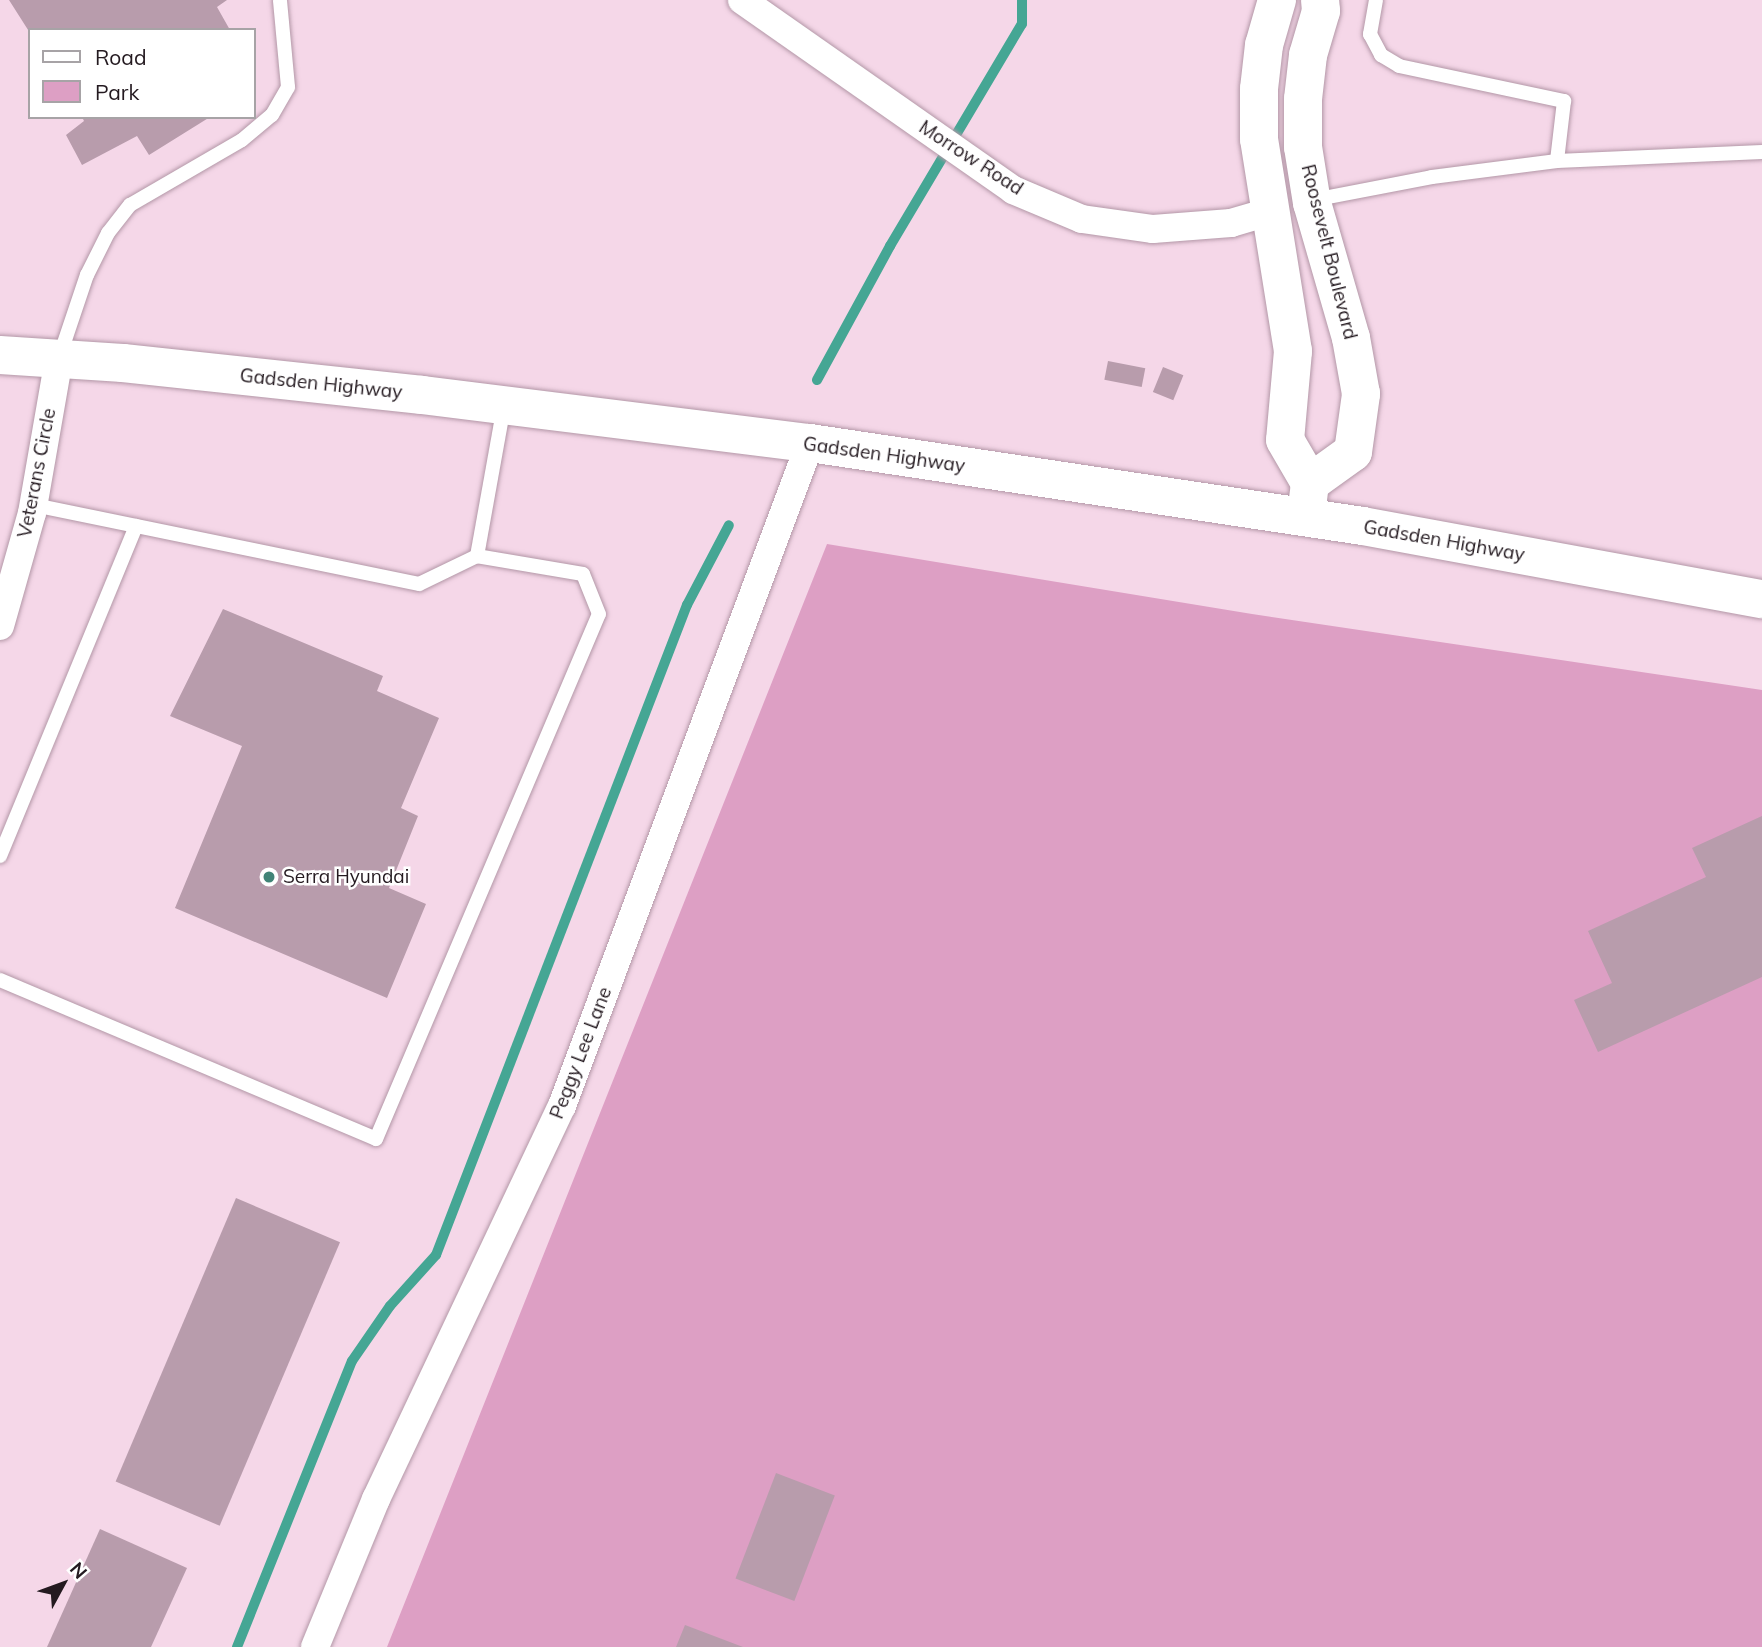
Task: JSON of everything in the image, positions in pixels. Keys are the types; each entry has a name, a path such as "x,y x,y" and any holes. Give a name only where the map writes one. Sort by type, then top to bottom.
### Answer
{"main road":[{"path":"1277,0 1264,45 1259,89 1259,139 1293,351 1285,440 1308,500"},
{"name":"Roosevelt Boulevard","path":"1308,500 1353,452 1361,394 1351,338 1312,201 1303,148 1303,99 1308,55 1321,11 1320,0"},
{"name":"Gadsden Highway","path":"0,355 164,367 1308,500 1762,599"}],"street":[{"name":"Morrow Road","path":"742,0 1013,190 1082,219 1153,229 1231,223 1272,211"},
{"name":"Veterans Circle","path":"0,626 33,505 59,359"},
{"name":"Peggy Lee Lane","path":"314,1647 376,1499 562,1106 810,443"}],"lane":[{"path":"59,359 87,275 108,233 130,205 242,140 272,115 288,87 280,0"},
{"path":"1376,0 1370,34 1381,55 1399,66 1563,100 1557,160"},
{"path":"1312,201 1432,177 1557,160 1762,152"},
{"path":"477,556 504,406"},
{"path":"0,980 376,1139 599,614 583,574 477,556 419,584 33,505"},
{"path":"0,856 136,526"}],"green space":[{"path":"827,544 1252,614 1762,690 1762,1647 387,1647"}],"building":[{"path":"9,0 227,0 217,7 229,28 28,30"},
{"path":"83,119 207,119 149,155 137,136 82,165 66,135 84,121"},
{"path":"1108,361 1145,368 1142,387 1104,380"},
{"path":"1163,367 1183,375 1173,400 1153,392"},
{"path":"223,609 383,676 377,691 439,718 401,808 418,816 389,888 426,904 387,998 175,908 242,746 170,716"},
{"path":"1762,816 1762,977 1598,1052 1574,1000 1612,983 1588,931 1706,877 1692,848"},
{"path":"236,1198 340,1242 220,1526 116,1482"},
{"path":"776,1473 835,1496 794,1601 736,1578"},
{"path":"100,1529 187,1568 151,1647 47,1647"},
{"path":"685,1625 743,1647 676,1647"}],"waterway":[{"path":"817,380 890,246 1022,24 1022,0"},
{"path":"237,1647 352,1361 390,1306 436,1255 687,605 729,525"}],"place":[{"name":"Serra Hyundai","path":"269,877"}]}
